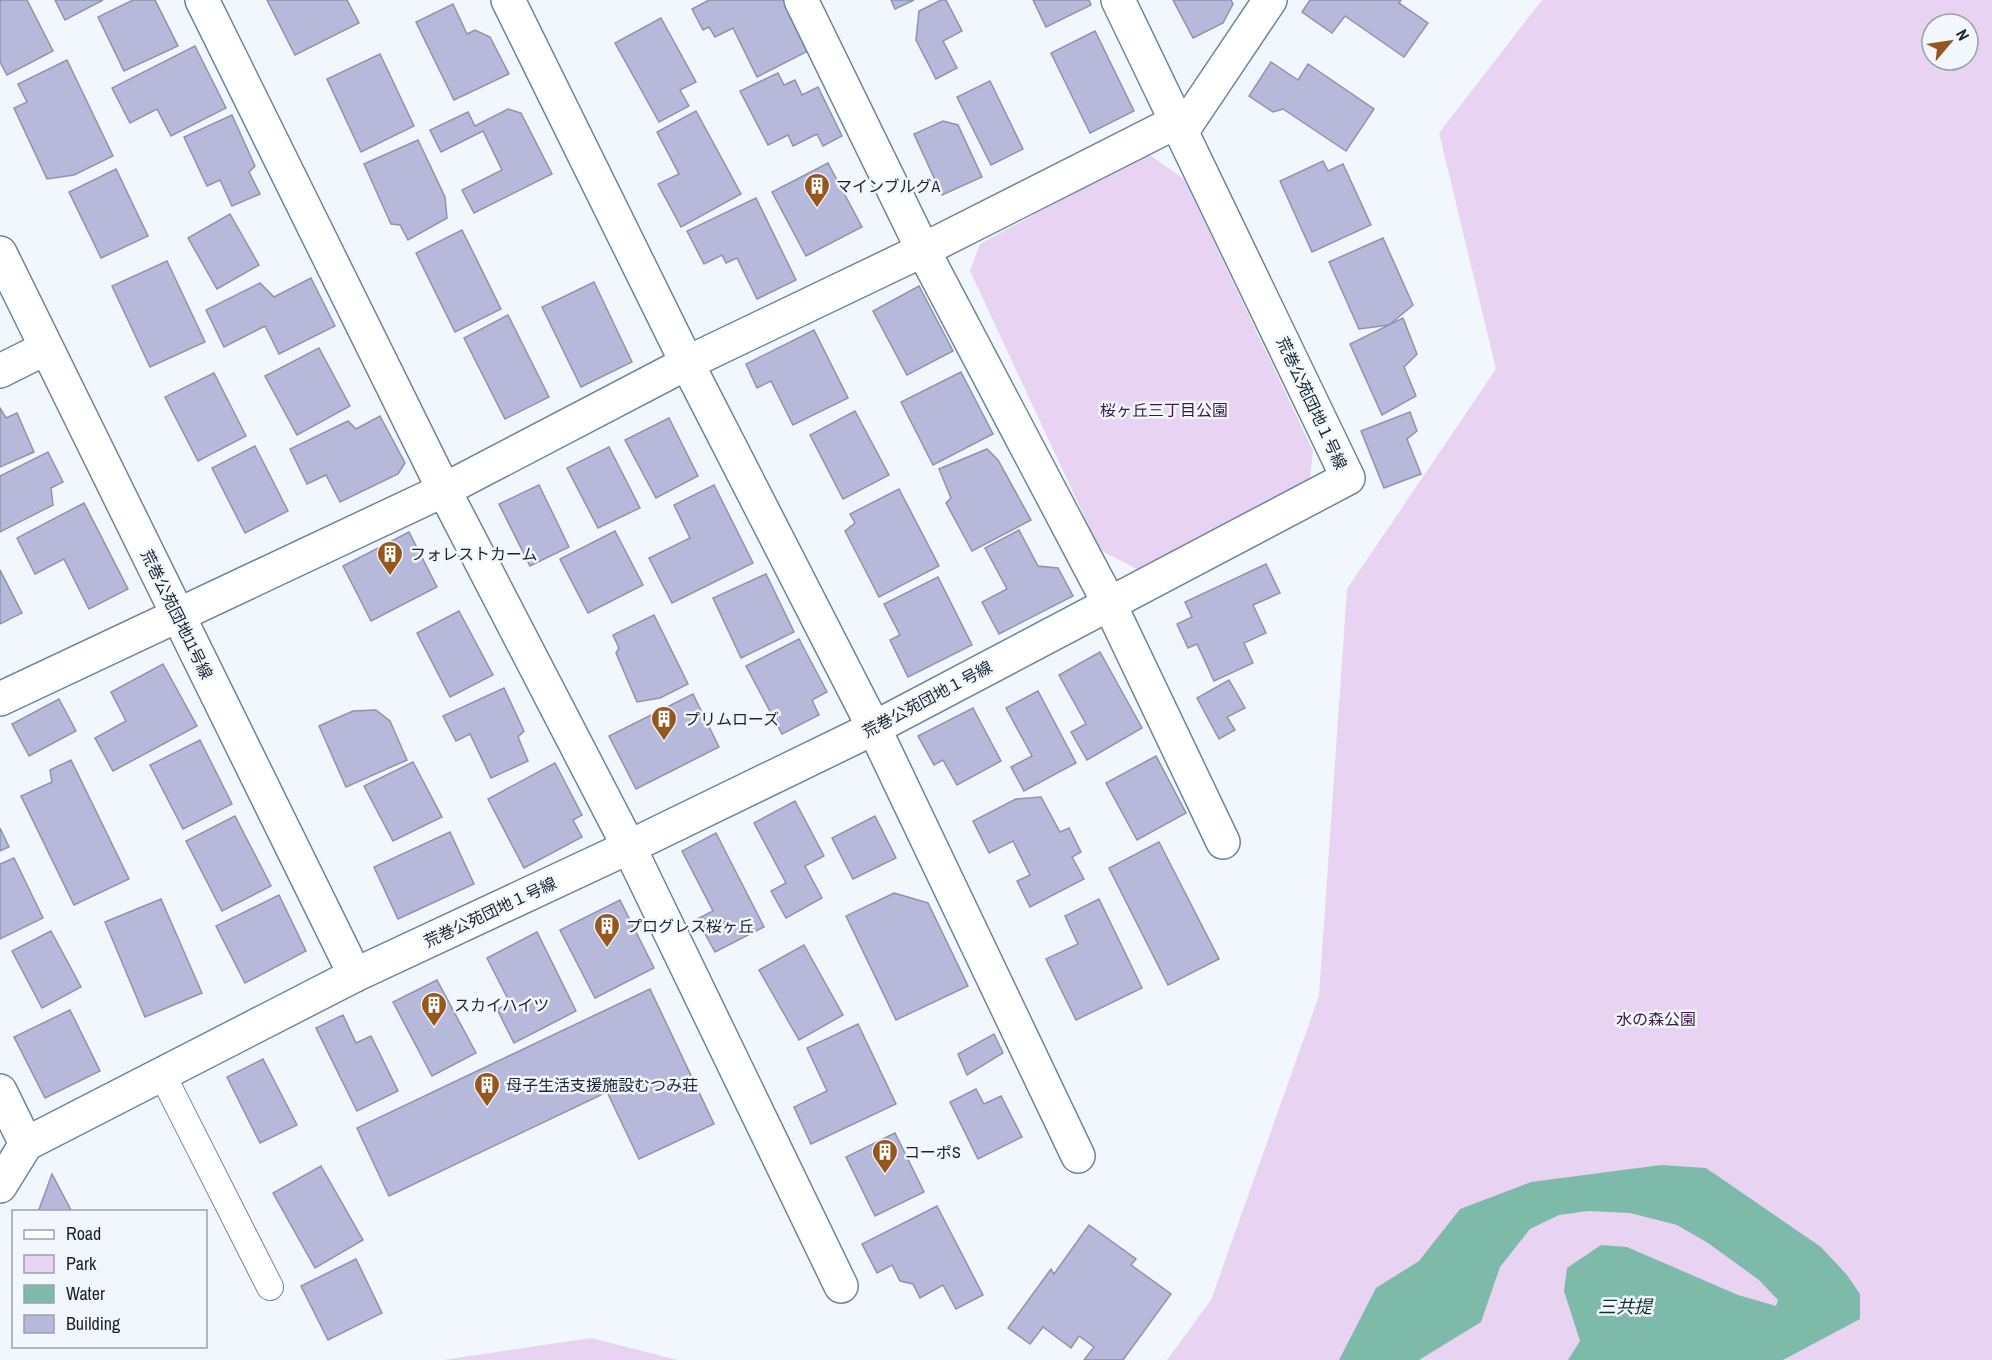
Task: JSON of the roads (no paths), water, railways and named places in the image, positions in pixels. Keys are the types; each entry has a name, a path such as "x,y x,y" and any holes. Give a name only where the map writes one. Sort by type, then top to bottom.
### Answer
{"street":[{"path":"202,0 444,490 629,847 841,1286"},
{"path":"508,0 687,363 874,728 1078,1156"},
{"path":"801,0 923,250 1109,603 1223,842"},
{"name":"荒巻公苑団地１号線","path":"26,1144 355,975 629,847 874,728 1348,478 1118,0"},
{"path":"0,699 444,490 687,363 1180,126 1270,0"},
{"name":"荒巻公苑団地11号線","path":"0,254 355,975"},
{"path":"0,371 46,348"},
{"path":"0,1091 26,1144 0,1186"}],"lane":[{"path":"162,1074 270,1287"}],"water":[{"name":"三共提","path":"1661,1165 1706,1168 1821,1247 1847,1275 1860,1294 1860,1319 1783,1360 1568,1360 1580,1341 1564,1291 1567,1268 1601,1245 1627,1247 1738,1295 1776,1306 1778,1300 1759,1280 1708,1243 1677,1225 1630,1213 1588,1211 1559,1215 1530,1229 1500,1267 1481,1322 1419,1360 1339,1360 1376,1288 1419,1261 1460,1209 1531,1182"}],"place":[{"name":"マインブルグA","path":"817,209"},
{"name":"フォレストカーム","path":"390,577"},
{"name":"プリムローズ","path":"664,742"},
{"name":"プログレス桜ヶ丘","path":"607,949"},
{"name":"スカイハイツ","path":"434,1028"},
{"name":"母子生活支援施設むつみ荘","path":"487,1108"},
{"name":"コーポS","path":"885,1175"}],"park label":[{"name":"桜ヶ丘三丁目公園","path":"1164,410"},
{"name":"水の森公園","path":"1656,1019"}]}
